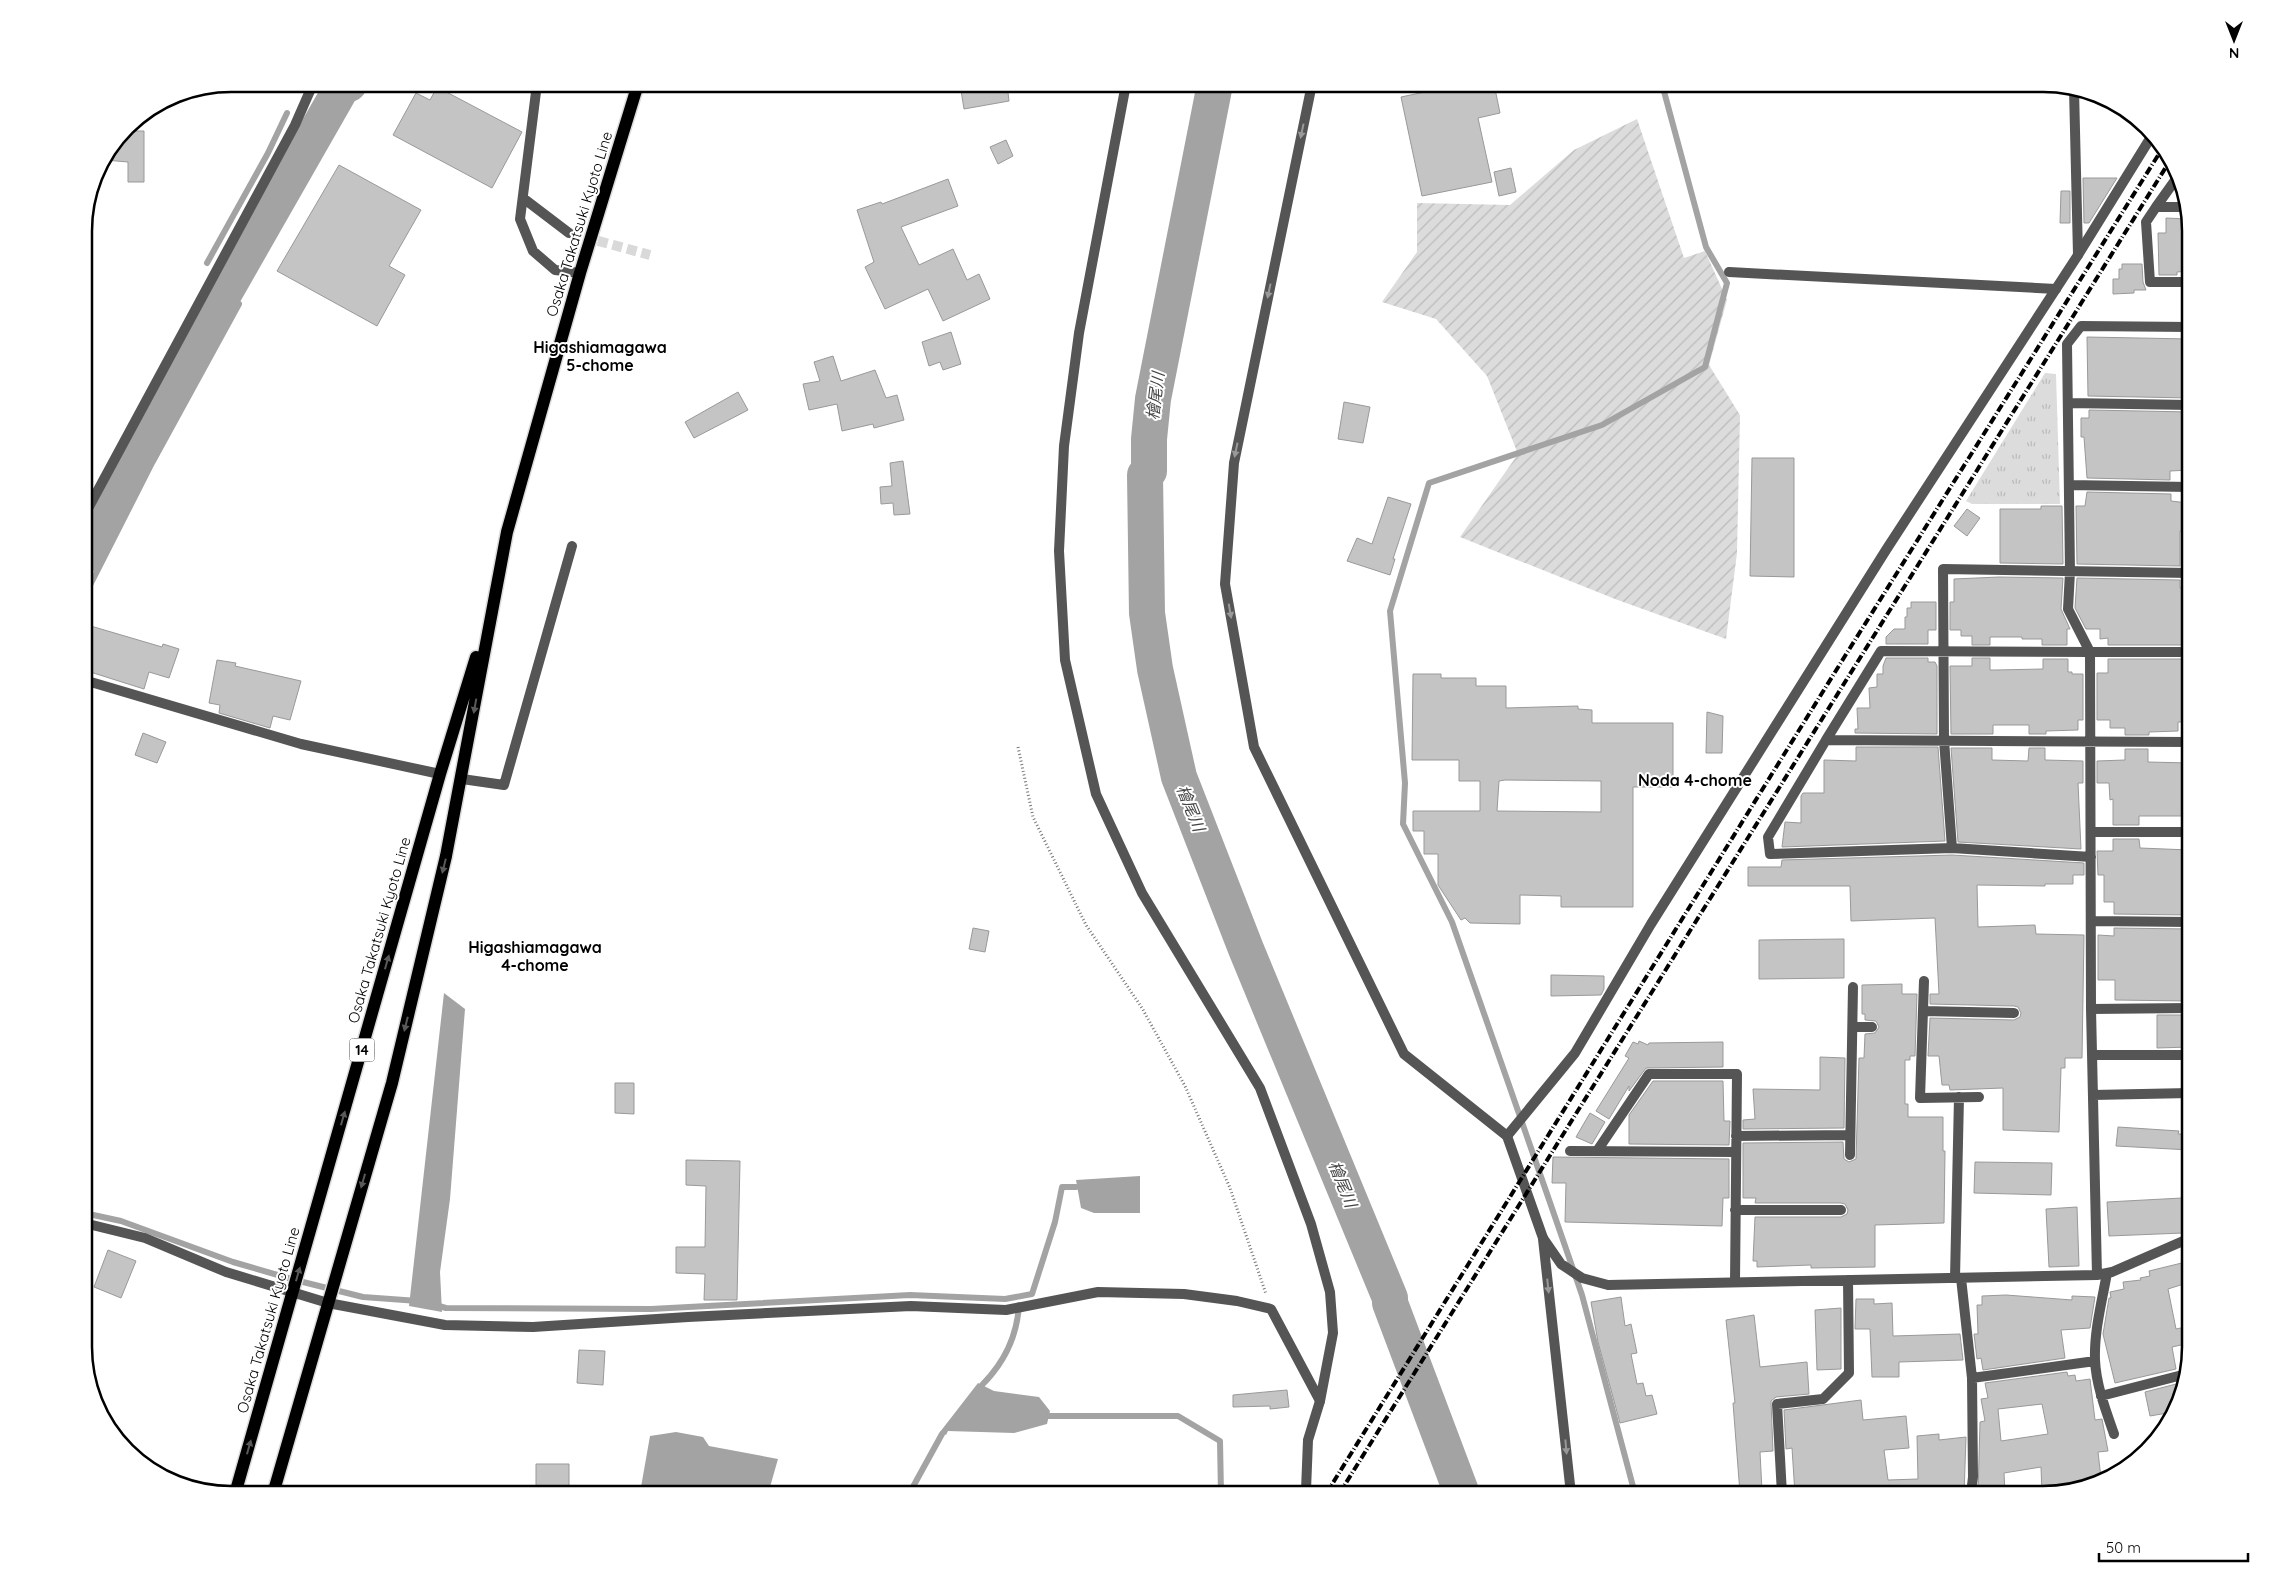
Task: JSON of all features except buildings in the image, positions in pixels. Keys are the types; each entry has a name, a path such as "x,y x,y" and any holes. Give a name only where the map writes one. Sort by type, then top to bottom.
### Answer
{"main road":[{"name":"Osaka Takatsuki Kyoto Line","path":"275,1486 392,1083 446,856 507,532 580,273 635,93"},
{"name":"Osaka Takatsuki Kyoto Line","path":"237,1486 440,774 492,606"}],"street":[{"path":"1310,92 1234,463 1224,584 1254,747 1404,1054 1507,1136 1543,1238 1570,1486"},
{"path":"93,499 295,125 309,93"},
{"path":"536,93 520,220 533,251 555,270 580,273"},
{"path":"1124,93 1079,333 1064,446 1059,551 1065,660 1096,794 1142,893 1260,1088 1310,1224 1330,1292 1333,1333 1320,1401 1308,1440 1306,1486"},
{"path":"2074,96 2078,255"},
{"path":"1507,1136 1575,1054 1651,924 1886,550 2078,255 2148,142"},
{"path":"2173,183 2146,222 2150,282 2182,282"},
{"path":"523,198 569,233"},
{"path":"2156,207 2179,207"},
{"path":"1729,272 2056,289"},
{"path":"2114,1434 2102,1396 2095,1361 2102,1274 2093,1095 2091,1009 2090,652 2068,609 2070,572 2067,344 2081,326 2182,327"},
{"path":"2068,403 2182,405"},
{"path":"2069,485 2182,487"},
{"path":"462,779 504,785 572,546"},
{"path":"1952,848 1944,740 1943,569 2182,574"},
{"path":"2091,857 1952,848 1770,854 1768,837 1881,651 2182,652"},
{"path":"93,683 301,744 440,774"},
{"path":"1826,740 2182,742"},
{"path":"2091,832 2182,832"},
{"path":"2091,921 2182,922"},
{"path":"1924,981 1920,1098 1979,1096"},
{"path":"1850,1156 1853,987"},
{"path":"2091,1009 2182,1008"},
{"path":"1923,1011 2014,1013"},
{"path":"1852,1027 1872,1027"},
{"path":"2092,1055 2182,1055"},
{"path":"1597,1151 1649,1074 1737,1074 1735,1282"},
{"path":"2093,1095 2182,1093"},
{"path":"1959,1097 1958,1278 1972,1378 1974,1477 1972,1486"},
{"path":"1736,1136 1850,1135"},
{"path":"1570,1151 1736,1152"},
{"path":"1736,1210 1841,1210"},
{"path":"93,1225 144,1238 226,1272 328,1303 445,1325 533,1327 911,1306 1006,1310 1098,1292 1184,1294 1272,1309 1320,1401"},
{"path":"1543,1238 1561,1264 1582,1278 1608,1284 2102,1274 2182,1241"},
{"path":"1782,1486 1777,1404 1823,1399 1849,1373 1848,1280"},
{"path":"1972,1378 2095,1361"},
{"path":"2102,1396 2178,1376"}],"path":[{"path":"1018,746 1033,817 1086,925 1142,1008 1185,1086 1230,1188 1272,1309"}],"green space":[{"path":"1637,119 1684,258 1705,251 1727,300 1709,365 1740,415 1737,553 1726,639 1615,599 1460,537 1518,454 1487,376 1436,319 1382,302 1417,252 1417,203 1510,205 1574,150"},
{"path":"2045,373 2056,374 2060,504 1972,504 1966,501"}],"shaded area":[{"path":"444,993 465,1009 450,1199 440,1272 442,1312 409,1306"},
{"path":"1140,1176 1140,1213 1094,1213 1081,1208 1076,1180"},
{"path":"978,1383 994,1391 1039,1397 1050,1411 1047,1424 1014,1433 948,1431 946,1435 940,1432"},
{"path":"676,1432 703,1437 709,1446 778,1459 770,1486 641,1486 650,1436"}],"waterway":[{"name":"檜尾川","path":"1213,92 1153,399 1149,439 1149,471 1145,475 1147,613 1155,669 1179,777 1246,949 1390,1298 1390,1303 1459,1486"},
{"path":"1633,1486 1582,1295 1546,1191 1452,922 1403,824 1405,783 1390,611 1429,483 1602,425 1705,367 1727,283 1706,247 1664,92"},
{"path":"93,539 201,334 339,93"},
{"path":"207,263 268,153 287,113"},
{"path":"93,579 152,463 239,304"},
{"path":"435,1305 446,1308 651,1309 910,1295 1005,1299 1032,1294 1055,1222 1062,1187 1076,1187"},
{"path":"93,1215 121,1221 233,1262 295,1280 363,1297 418,1301"},
{"path":"982,1385 997,1367 1008,1348 1016,1328 1019,1305"},
{"path":"1049,1416 1178,1416 1220,1441 1221,1486"},
{"path":"913,1486 942,1434"}],"tunnel":[{"path":"569,233 650,255"}],"railway":[{"path":"1331,1486 1845,656 2158,155"},
{"path":"1344,1486 2166,167"}],"district":[{"name":"Higashiamagawa 5-chome","path":"600,356"},
{"name":"Noda 4-chome","path":"1695,780"},
{"name":"Higashiamagawa 4-chome","path":"535,956"}]}
